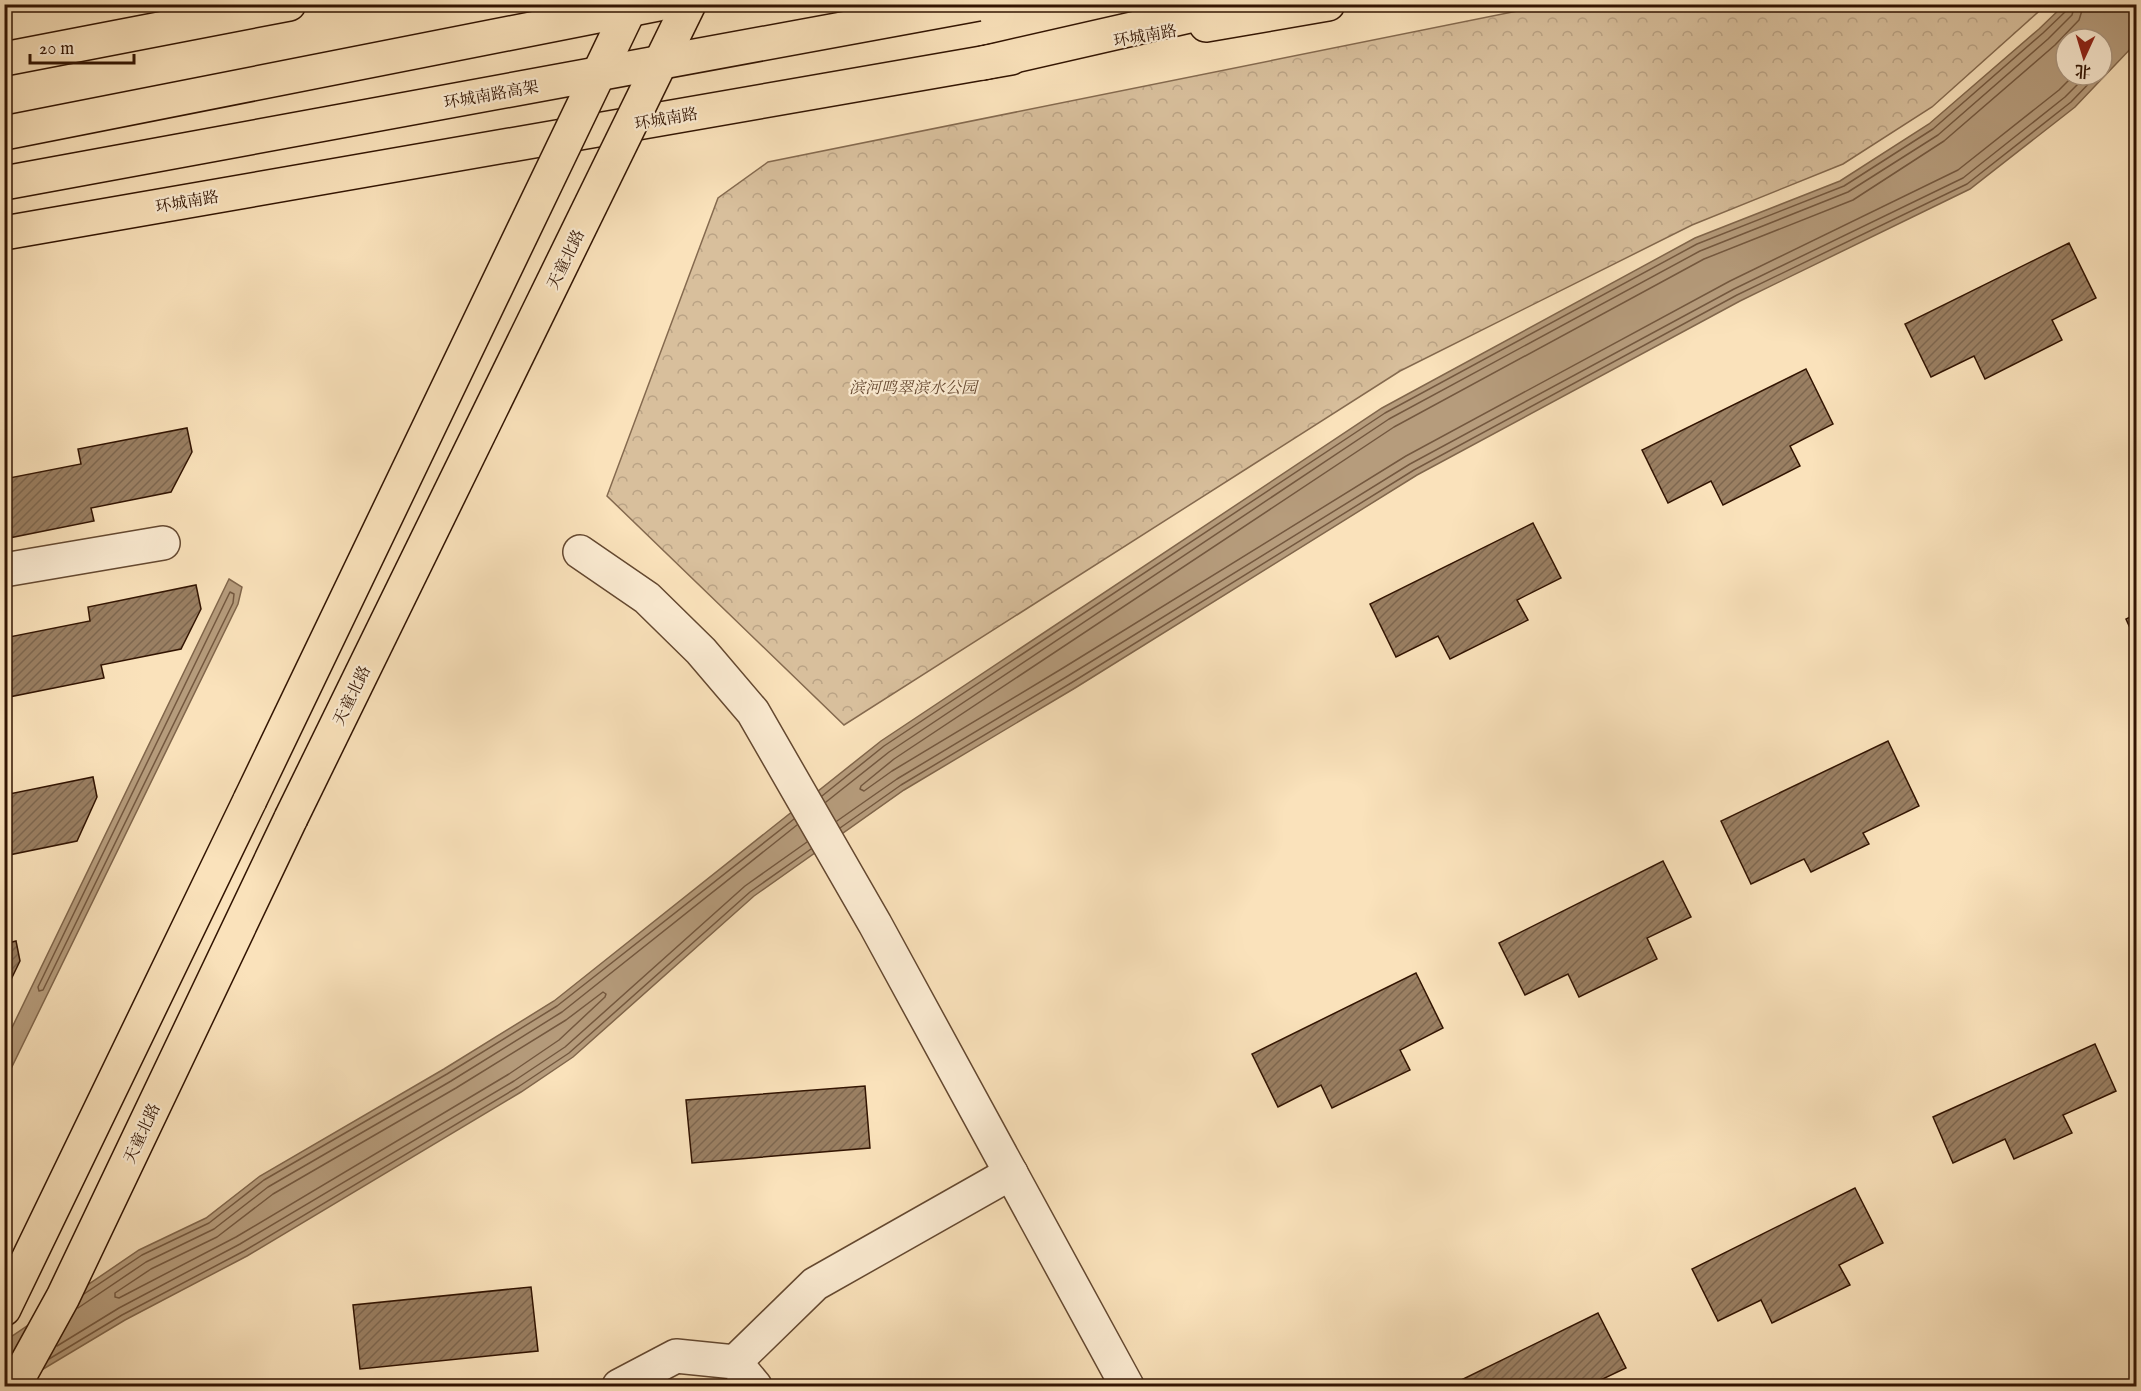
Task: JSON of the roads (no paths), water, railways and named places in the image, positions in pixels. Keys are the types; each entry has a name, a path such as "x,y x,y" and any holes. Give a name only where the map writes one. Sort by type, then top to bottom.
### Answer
{"main road":[{"path":"4,59 289,4"},
{"path":"4,1309 632,4"},
{"path":"4,133 658,4"},
{"name":"天童北路","path":"14,1386 63,1297 291,818 689,4"},
{"name":"环城南路高架","path":"4,183 978,4"},
{"path":"983,63 1242,4"},
{"name":"环城南路","path":"4,233 1328,4"}],"street":[{"path":"4,570 164,543"},
{"path":"580,552 647,598 701,651 753,712 875,924 1127,1386"},
{"path":"619,1386 676,1356 745,1374 815,1284 1011,1173"}],"water":[{"path":"2064,5 2136,5 2136,43 2114,66 2114,27 2054,27 2054,87 2094,87 2075,107 1970,189 1740,301 1417,475 1075,688 904,790 754,896 573,1057 521,1092 247,1256 125,1320 15,1386 5,1386 5,1341 139,1250 206,1218 260,1176 444,1069 554,1001 881,741 1382,408 1695,238 1840,181 1929,124"},
{"path":"229,579 242,587 238,604 5,1081 5,1042"}],"park label":[{"name":"滨河鸣翠滨水公园","path":"913,387"}]}
